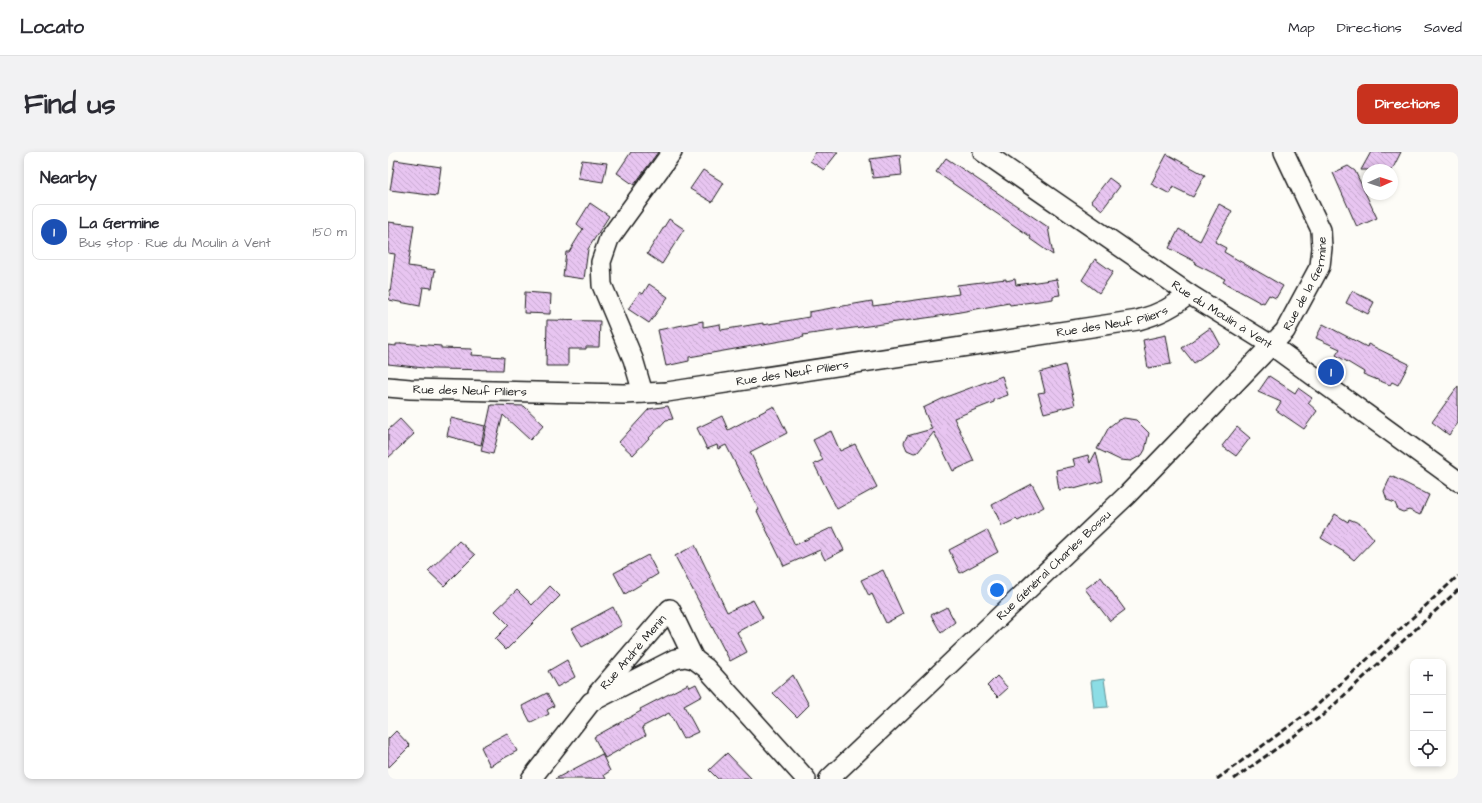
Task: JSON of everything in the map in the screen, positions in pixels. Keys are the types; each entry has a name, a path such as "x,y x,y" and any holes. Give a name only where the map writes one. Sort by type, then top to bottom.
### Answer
{"street":[{"path":"643,393 633,359 602,285 601,262 609,239 672,152"},
{"name":"Rue du Moulin à Vent","path":"983,152 1189,294 1271,345 1458,482"},
{"name":"Rue de la Germine","path":"1271,345 1285,331 1320,266 1322,248 1321,230 1284,152"},
{"name":"Rue des Neuf Piliers","path":"389,388 643,393 667,392 1138,320 1152,316 1177,304 1189,294"},
{"name":"Rue Général Charles Bossu","path":"829,779 1127,495 1271,345"},
{"name":"Rue André Menin","path":"531,779 591,702 670,608 694,659 706,668 806,779"},
{"name":"Rue André Menin","path":"591,702 671,661 679,658 694,659"}],"water":[{"path":"1104,679 1108,707 1094,708 1091,681"}],"building":[{"path":"631,152 658,152 634,185 617,173"},
{"path":"816,152 838,152 824,170 810,161"},
{"path":"1371,152 1401,152 1395,164 1364,164"},
{"path":"1167,154 1205,175 1193,197 1173,187 1170,194 1151,184"},
{"path":"900,155 902,175 873,178 870,159"},
{"path":"946,158 1048,227 1053,255 1030,239 1031,237 936,172"},
{"path":"395,160 441,167 437,196 390,190"},
{"path":"582,160 607,163 603,182 578,178"},
{"path":"1348,166 1355,171 1362,186 1362,200 1369,200 1377,218 1357,227 1333,173"},
{"path":"703,170 724,183 712,202 690,189"},
{"path":"1109,178 1120,186 1102,210 1091,201"},
{"path":"590,203 609,216 588,249 584,279 563,276 566,252 569,252 583,229 577,224"},
{"path":"1219,204 1232,211 1215,242 1226,248 1224,252 1283,286 1276,298 1269,295 1264,303 1261,303 1223,282 1225,279 1195,264 1196,262 1169,248 1179,229 1200,241"},
{"path":"669,219 684,229 662,264 647,254"},
{"path":"388,222 414,225 408,266 435,270 432,288 423,287 420,306 389,300 395,254 388,253"},
{"path":"1095,259 1113,272 1099,293 1082,280"},
{"path":"1006,279 1006,281 1015,279 1016,285 1057,279 1060,295 1053,296 1053,299 1010,305 1009,303 933,317 803,335 804,337 689,357 689,361 666,366 658,330 703,321 703,327 720,324 721,330 763,323 763,325 809,317 809,312 872,301 873,306 959,294 957,285"},
{"path":"649,284 668,297 649,323 628,309 640,292 643,294"},
{"path":"1352,291 1374,302 1368,314 1346,303"},
{"path":"525,292 551,294 550,314 524,313"},
{"path":"547,320 600,321 599,347 568,349 568,366 546,366"},
{"path":"1323,324 1367,347 1368,344 1409,364 1398,385 1392,382 1390,385 1363,374 1364,372 1336,355 1340,349 1316,338"},
{"path":"1210,328 1220,344 1194,363 1182,348"},
{"path":"1166,335 1171,364 1148,368 1143,340"},
{"path":"401,343 441,346 441,348 472,349 471,355 504,357 503,370 433,369 388,364 388,345 396,346 396,344"},
{"path":"1065,365 1075,405 1044,413 1038,393 1045,392 1040,372"},
{"path":"1002,376 1008,395 954,418 974,461 953,471 934,432 918,452 914,453 907,450 904,443 907,436 932,429 923,408 946,397"},
{"path":"1269,376 1295,393 1298,388 1312,398 1308,403 1317,411 1304,429 1276,410 1281,402 1258,392"},
{"path":"1458,386 1458,423 1449,435 1432,422"},
{"path":"491,405 524,406 544,425 530,440 503,415 493,454 481,451"},
{"path":"668,406 673,419 666,420 633,455 619,442 649,409"},
{"path":"774,406 787,433 750,452 795,545 833,527 844,550 825,560 820,550 784,566 757,511 759,510 726,445 718,449 717,445 707,449 697,428 722,416 728,430"},
{"path":"451,418 485,426 481,445 447,436"},
{"path":"1124,418 1136,420 1149,433 1145,450 1142,455 1131,461 1120,460 1097,449 1109,427 1118,420"},
{"path":"400,419 414,434 388,458 388,430"},
{"path":"1237,427 1250,438 1236,456 1222,446"},
{"path":"831,431 840,451 855,444 877,487 837,509 814,464 823,460 813,440"},
{"path":"1096,452 1103,481 1074,489 1073,487 1059,490 1056,470 1075,466 1073,459 1088,455 1090,463"},
{"path":"1391,476 1429,495 1420,515 1409,510 1403,512 1398,510 1395,503 1387,500 1384,491"},
{"path":"1032,484 1044,507 1018,521 1016,519 1002,526 992,505"},
{"path":"1335,514 1348,522 1349,519 1361,524 1374,539 1354,560 1321,538"},
{"path":"987,530 998,552 960,573 949,550"},
{"path":"459,541 475,555 444,586 428,571"},
{"path":"695,545 727,612 753,600 763,618 737,632 747,652 730,661 675,556"},
{"path":"648,555 658,574 625,594 614,573"},
{"path":"883,570 903,614 886,623 872,594 869,596 861,580"},
{"path":"1101,577 1125,610 1110,621 1085,589"},
{"path":"550,586 560,596 506,650 495,639 509,625 495,611 517,590 532,605"},
{"path":"613,607 622,625 582,647 572,629"},
{"path":"947,607 955,622 941,633 931,615"},
{"path":"567,660 575,677 557,687 548,671"},
{"path":"793,675 809,705 797,717 773,693"},
{"path":"997,676 1008,688 998,697 987,686"},
{"path":"688,684 690,687 696,684 702,696 684,706 698,732 683,739 669,713 642,727 646,735 605,758 594,737 641,711 640,709"},
{"path":"547,693 554,706 547,710 549,714 531,723 522,706"},
{"path":"396,731 410,746 388,768 388,739"},
{"path":"507,733 517,751 490,766 481,747"},
{"path":"727,753 752,779 718,779 709,770"},
{"path":"602,754 610,771 604,775 606,779 555,779"}],"railway":[{"path":"1217,779 1313,709 1458,576"},
{"path":"1234,779 1323,715 1458,590"}],"place":[{"name":"La Germine","path":"1331,372"}]}
